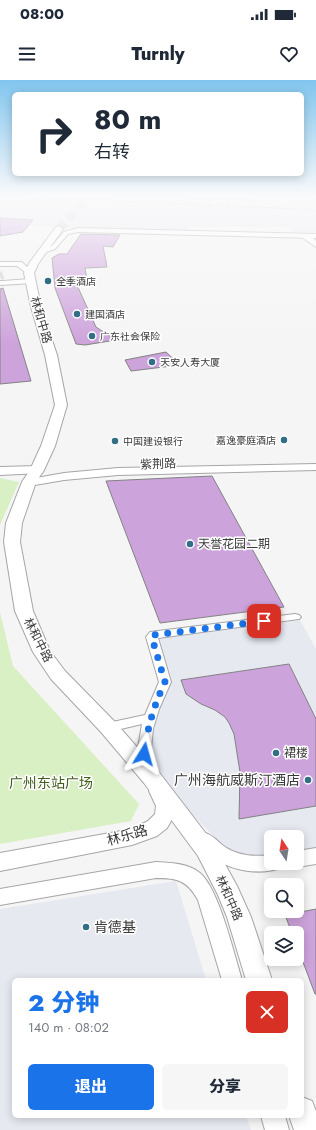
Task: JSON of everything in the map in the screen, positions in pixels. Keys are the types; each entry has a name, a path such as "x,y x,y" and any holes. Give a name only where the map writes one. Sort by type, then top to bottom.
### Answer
{"main road":[{"path":"29,277 32,264 47,246"},
{"name":"林和中路","path":"29,277 36,307 51,355 61,405 48,446 33,476 14,523 12,542 24,611 42,652 58,675 108,727 142,767 206,850 215,866 238,917 258,978"},
{"name":"紫荆路","path":"0,471 33,476"},
{"name":"林乐路","path":"0,862 132,837 145,833 156,826 163,819 165,813 166,806 156,785"},
{"path":"304,1117 308,1130"}],"street":[{"path":"43,251 55,246"},
{"path":"0,264 19,264 29,277"},
{"path":"3,279 29,277"},
{"name":"紫荆路","path":"33,476 155,464 316,461"},
{"name":"紫荆路","path":"33,476 316,467"},
{"path":"142,767 147,729 165,682 152,638 154,635 295,617"},
{"path":"108,727 150,718"},
{"path":"156,785 212,847 229,859 250,864 264,863"},
{"path":"304,859 316,856"},
{"name":"林和中路","path":"0,897 156,870 169,870 190,875 197,881 207,899 231,978"},
{"path":"274,1118 277,1130"}],"shaded area":[{"path":"300,620 316,649 316,849 304,852 304,830 264,830 264,856 253,857 227,850 189,811 149,763 156,711 169,679 155,637"},
{"path":"176,881 205,978 12,978 12,1118 247,1118 251,1130 0,1130 0,909"}],"green space":[{"path":"0,478 19,482 0,525"},
{"name":"广州东站广场","path":"0,612 13,666 139,804 131,821 0,844"}],"building":[{"path":"73,246 103,246 107,267 85,268 88,285 77,285 96,327 116,340 85,345 76,344 55,288 52,258 59,254 67,254"},
{"path":"3,288 31,381 0,384 0,289"},
{"name":"天安人寿大厦","path":"166,352 180,365 131,371 125,360"},
{"name":"天誉花园二期","path":"212,476 284,607 160,623 106,481"},
{"name":"裙楼","path":"289,664 316,719 316,806 239,819 240,772 234,734 225,717 186,694 181,680"},
{"path":"316,909 316,994 304,965 304,926 289,926 286,918 304,918 304,911"}],"place":[{"name":"全季酒店","path":"48,281"},
{"name":"建国酒店","path":"77,314"},
{"name":"广东社会保险","path":"92,336"},
{"name":"天安人寿大厦","path":"152,362"},
{"name":"嘉逸豪庭酒店","path":"284,440"},
{"name":"中国建设银行","path":"115,441"},
{"name":"天誉花园二期","path":"190,544"},
{"name":"裙楼","path":"276,753"},
{"name":"广州海航威斯汀酒店","path":"308,780"},
{"name":"肯德基","path":"86,927"}],"route":[{"path":"144,754 147,729 153,708 165,682 152,638 154,635 264,621"}]}
